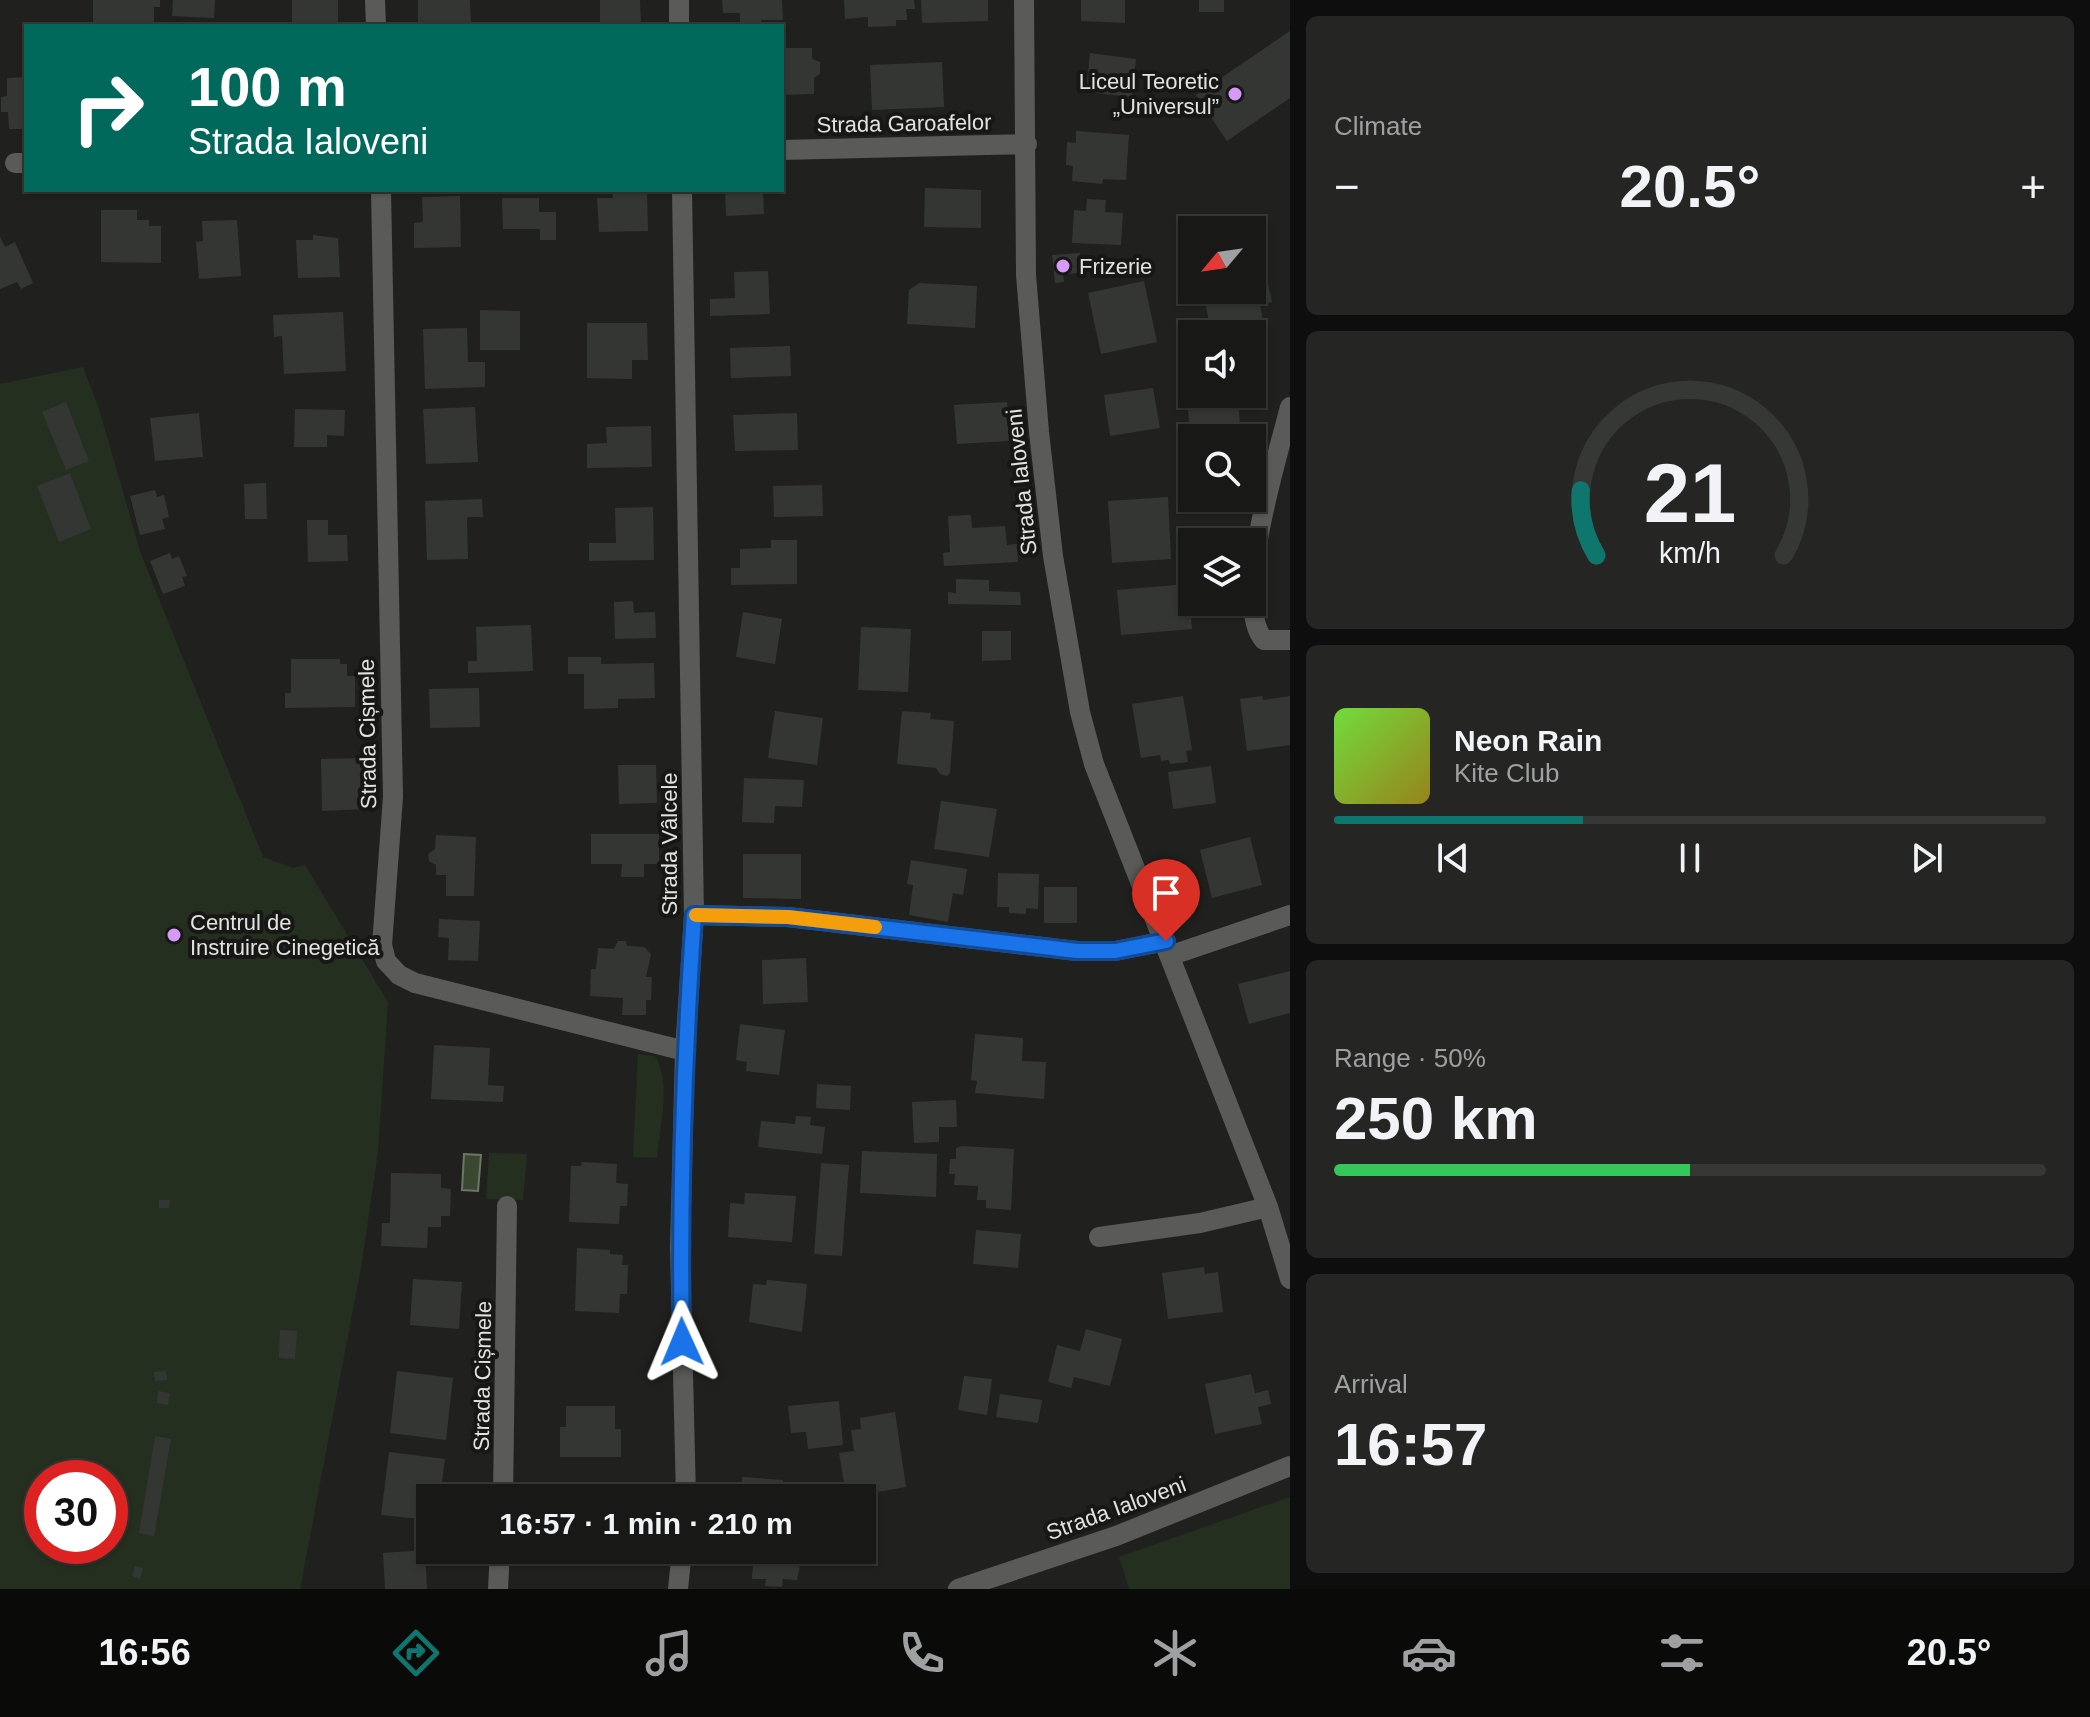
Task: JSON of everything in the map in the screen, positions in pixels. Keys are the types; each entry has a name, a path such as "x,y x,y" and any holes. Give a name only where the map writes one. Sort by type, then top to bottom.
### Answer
{"street":[{"path":"375,0 376,24"},
{"path":"679,0 679,24"},
{"name":"Strada Ialoveni","path":"1024,0 1026,275 1053,556 1080,712 1094,764 1169,948 1268,1207 1290,1279"},
{"name":"Strada Garoafelor","path":"784,150 1027,144"},
{"name":"Strada Cișmele","path":"381,192 393,797 382,923 386,961 399,975 415,983 685,1051"},
{"name":"Strada Vâlcele","path":"682,192 694,915 685,1051 680,1248 686,1484"},
{"path":"1290,407 1259,528 1252,616 1264,640 1290,640"},
{"path":"694,915 788,917 1077,951 1169,948 1290,915"},
{"name":"Strada Cișmele","path":"503,1484 507,1206"},
{"path":"1099,1237 1200,1223 1268,1207"},
{"name":"Strada Ialoveni","path":"958,1589 1116,1536 1290,1466"},
{"path":"498,1589 499,1564"},
{"path":"678,1589 681,1564"}],"shaded area":[{"name":"Centrul de Instruire Cinegetică","path":"83,367 99,409 141,554 263,857 293,868 305,865 388,1002 378,1151 362,1262 300,1589 0,1589 0,384"},
{"path":"638,1054 655,1056 663,1079 657,1158 633,1157"},
{"path":"489,1153 527,1154 523,1200 486,1199"},
{"path":"464,1154 481,1155 478,1191 462,1190"},
{"path":"1290,1497 1290,1589 1129,1589 1119,1557"}],"building":[{"path":"93,0 160,0 160,7 154,7 154,22 93,23"},
{"path":"173,0 215,0 214,18 172,16"},
{"path":"292,0 338,0 338,24 292,24"},
{"path":"418,0 470,0 471,24 418,24"},
{"path":"600,0 640,0 641,24 600,24"},
{"path":"722,0 782,0 783,20 740,24 740,13 723,13"},
{"path":"844,0 914,0 915,9 906,9 907,20 896,20 896,26 868,27 868,17 845,19"},
{"path":"921,0 988,0 988,21 922,23"},
{"path":"1081,0 1125,0 1125,23 1081,21"},
{"path":"1199,0 1224,0 1224,12 1199,12"},
{"path":"1290,31 1290,98 1227,141 1196,95"},
{"path":"784,48 812,48 812,59 820,62 820,74 814,78 814,94 784,95"},
{"path":"1090,53 1136,59 1132,97 1086,92"},
{"path":"942,62 944,107 872,110 870,65"},
{"path":"24,77 24,129 9,129 8,112 1,112 1,97 7,96 7,78"},
{"path":"1076,131 1129,135 1126,180 1103,179 1102,184 1072,181 1073,166 1066,165 1067,142 1076,143"},
{"path":"925,188 981,190 981,228 924,227"},
{"path":"612,192 647,192 648,231 599,232 597,198 613,198"},
{"path":"725,192 763,192 764,214 726,216"},
{"path":"460,196 461,247 414,248 414,223 423,222 422,197"},
{"path":"502,198 539,198 539,212 556,212 556,240 540,240 540,229 503,229"},
{"path":"1087,199 1106,200 1105,212 1123,213 1121,245 1072,243 1074,210 1086,211"},
{"path":"101,210 137,210 137,220 149,220 149,226 161,226 161,263 101,262"},
{"path":"237,220 241,276 199,279 196,242 203,241 202,221"},
{"path":"313,235 338,238 340,277 298,278 296,240 313,240"},
{"path":"0,237 5,247 15,242 33,283 21,289 17,282 0,289"},
{"path":"1080,253 1082,273 1063,274 1064,282 1055,283 1052,255"},
{"path":"768,271 770,314 710,316 710,299 735,298 734,272"},
{"path":"1266,275 1272,302 1266,304"},
{"path":"1144,281 1157,342 1101,354 1088,293"},
{"path":"919,283 977,286 975,328 907,324 909,290"},
{"path":"1205,304 1264,304 1260,305 1263,320 1209,320"},
{"path":"480,310 520,311 520,350 480,350"},
{"path":"343,312 346,371 284,374 282,336 274,337 273,315"},
{"path":"587,323 647,323 648,360 632,360 632,379 587,378"},
{"path":"467,328 468,362 485,362 485,387 425,389 423,329"},
{"path":"790,346 791,376 731,378 730,348"},
{"path":"1153,388 1160,428 1110,436 1104,395"},
{"path":"66,402 89,461 66,470 42,412"},
{"path":"1007,402 1009,441 957,444 954,405"},
{"path":"475,407 478,462 426,464 423,409"},
{"path":"1188,408 1239,408 1240,424 1189,424"},
{"path":"295,409 345,410 344,436 327,435 327,447 294,447"},
{"path":"199,413 203,457 155,461 150,418"},
{"path":"797,413 798,450 735,451 733,415"},
{"path":"651,426 652,467 587,468 587,444 607,443 606,427"},
{"path":"70,473 91,529 59,542 37,486"},
{"path":"266,483 267,519 245,519 244,484"},
{"path":"822,485 823,516 774,517 773,486"},
{"path":"155,490 157,497 164,495 169,517 162,519 165,529 140,535 130,496"},
{"path":"1168,497 1171,559 1112,563 1108,501"},
{"path":"482,499 483,517 467,517 468,559 427,560 425,501"},
{"path":"653,507 654,560 589,561 589,543 616,543 615,508"},
{"path":"971,515 972,528 1005,526 1007,545 1017,544 1018,562 944,566 943,553 950,552 948,516"},
{"path":"307,520 328,520 328,535 347,535 348,561 308,562"},
{"path":"771,540 797,540 797,584 731,585 731,568 740,568 740,549 771,548"},
{"path":"170,553 172,559 179,556 187,576 182,577 185,586 163,594 150,561"},
{"path":"956,579 989,580 989,591 1020,592 1021,605 948,604 948,592 956,593"},
{"path":"1178,585 1178,616 1191,616 1192,629 1121,635 1117,590"},
{"path":"633,601 634,613 655,612 656,638 615,639 614,602"},
{"path":"743,612 782,619 775,664 736,657"},
{"path":"531,625 533,671 468,673 468,661 477,661 476,627"},
{"path":"861,627 911,629 908,692 858,690"},
{"path":"982,631 1011,631 1011,660 982,661"},
{"path":"568,657 601,657 601,664 654,663 655,698 618,699 618,708 584,709 584,674 568,674"},
{"path":"291,659 340,659 340,664 347,664 347,676 355,676 355,707 285,708 285,693 291,693"},
{"path":"479,688 480,727 430,728 429,689"},
{"path":"1183,696 1192,750 1186,751 1188,762 1170,764 1169,760 1161,761 1160,755 1141,758 1132,704"},
{"path":"1262,696 1263,700 1290,696 1290,745 1247,751 1240,699"},
{"path":"775,711 823,718 817,765 768,758"},
{"path":"902,711 931,713 930,719 954,721 950,773 947,776 940,774 936,768 897,764"},
{"path":"364,758 365,809 322,811 321,759"},
{"path":"618,765 656,765 657,803 619,804"},
{"path":"1211,766 1216,803 1173,809 1168,772"},
{"path":"744,778 804,780 802,807 775,806 774,823 742,822"},
{"path":"941,801 997,809 989,857 934,849"},
{"path":"591,834 659,834 659,864 644,864 644,877 621,877 622,864 591,864"},
{"path":"436,835 476,837 474,896 446,896 446,875 436,875 436,865 429,861 428,854 435,849"},
{"path":"1250,837 1262,885 1212,898 1200,850"},
{"path":"743,854 801,854 801,899 743,898"},
{"path":"911,860 967,869 963,895 953,893 948,922 909,915 913,885 907,884"},
{"path":"998,873 1039,874 1038,909 1026,908 1026,914 1009,913 1009,907 997,907"},
{"path":"1044,887 1077,887 1077,923 1044,923"},
{"path":"439,919 480,921 478,961 448,960 449,938 438,937"},
{"path":"618,941 626,941 627,946 644,947 651,954 646,977 652,977 651,1000 646,1000 646,1015 622,1015 623,998 590,996 591,969 596,969 598,948 614,949"},
{"path":"806,958 808,1002 763,1004 762,960"},
{"path":"1290,971 1290,1013 1249,1024 1238,984"},
{"path":"740,1024 785,1030 779,1075 746,1071 747,1062 736,1060"},
{"path":"975,1034 1023,1038 1022,1061 1046,1062 1044,1099 975,1093 977,1081 971,1080"},
{"path":"434,1045 490,1048 488,1085 504,1086 503,1102 431,1099"},
{"path":"817,1084 851,1086 850,1110 816,1108"},
{"path":"956,1100 957,1127 939,1127 939,1142 914,1143 912,1102"},
{"path":"796,1116 811,1117 810,1125 825,1127 822,1154 758,1147 761,1121 795,1124"},
{"path":"956,1148 1014,1149 1011,1210 986,1208 986,1200 977,1200 978,1186 954,1185 955,1174 949,1174 950,1159 956,1159"},
{"path":"862,1151 937,1154 936,1197 860,1193"},
{"path":"582,1162 617,1164 616,1183 628,1184 627,1206 620,1206 619,1224 569,1222 571,1166 581,1166"},
{"path":"821,1163 849,1165 842,1256 814,1254"},
{"path":"391,1173 441,1174 441,1188 451,1189 450,1216 441,1216 441,1227 428,1227 427,1248 381,1246 382,1223 390,1223"},
{"path":"745,1193 796,1196 792,1242 728,1237 730,1203 744,1204"},
{"path":"159,1200 170,1200 169,1208 159,1208"},
{"path":"976,1230 1021,1234 1018,1268 973,1264"},
{"path":"577,1248 610,1250 610,1254 623,1255 622,1265 628,1265 627,1294 620,1294 619,1313 575,1311"},
{"path":"1204,1267 1205,1274 1218,1272 1223,1312 1168,1319 1162,1273"},
{"path":"413,1279 462,1282 459,1329 410,1325"},
{"path":"767,1280 807,1284 802,1332 749,1322 753,1284 766,1285"},
{"path":"1086,1329 1122,1339 1110,1386 1074,1377 1071,1388 1048,1382 1057,1345 1080,1351"},
{"path":"280,1330 297,1331 295,1359 279,1358"},
{"path":"166,1371 167,1380 155,1381 154,1372"},
{"path":"397,1371 453,1378 446,1440 390,1433"},
{"path":"1251,1374 1255,1393 1268,1390 1271,1404 1258,1407 1262,1424 1215,1434 1205,1384"},
{"path":"964,1376 992,1379 987,1415 958,1410"},
{"path":"158,1391 170,1393 168,1405 157,1403"},
{"path":"1000,1394 1042,1400 1038,1423 996,1417"},
{"path":"839,1401 843,1445 808,1449 806,1432 791,1433 788,1406"},
{"path":"566,1406 615,1406 615,1429 621,1429 621,1457 560,1457 560,1427 566,1427"},
{"path":"895,1412 906,1487 877,1492 876,1484 844,1484 839,1453 854,1451 851,1430 861,1429 860,1418"},
{"path":"155,1436 171,1439 154,1536 139,1533"},
{"path":"389,1452 445,1459 442,1484 416,1484 416,1519 381,1515"},
{"path":"742,1477 783,1480 783,1484 742,1484"},
{"path":"416,1551 416,1564 426,1564 427,1589 385,1589 383,1553"},
{"path":"753,1564 800,1564 797,1580 783,1579 782,1587 765,1586 766,1579 752,1579"},
{"path":"135,1566 143,1568 140,1579 132,1576"}],"slow traffic":[{"path":"696,915 788,917 875,927"}],"place":[{"name":"Liceul Teoretic „Universul”","path":"1235,94"},
{"name":"Frizerie","path":"1063,266"},
{"name":"Centrul de Instruire Cinegetică","path":"174,935"}],"route":[{"path":"682,1342 680,1248 685,1051 694,915 788,917 1028,948 1077,951 1115,951 1166,941"}]}
